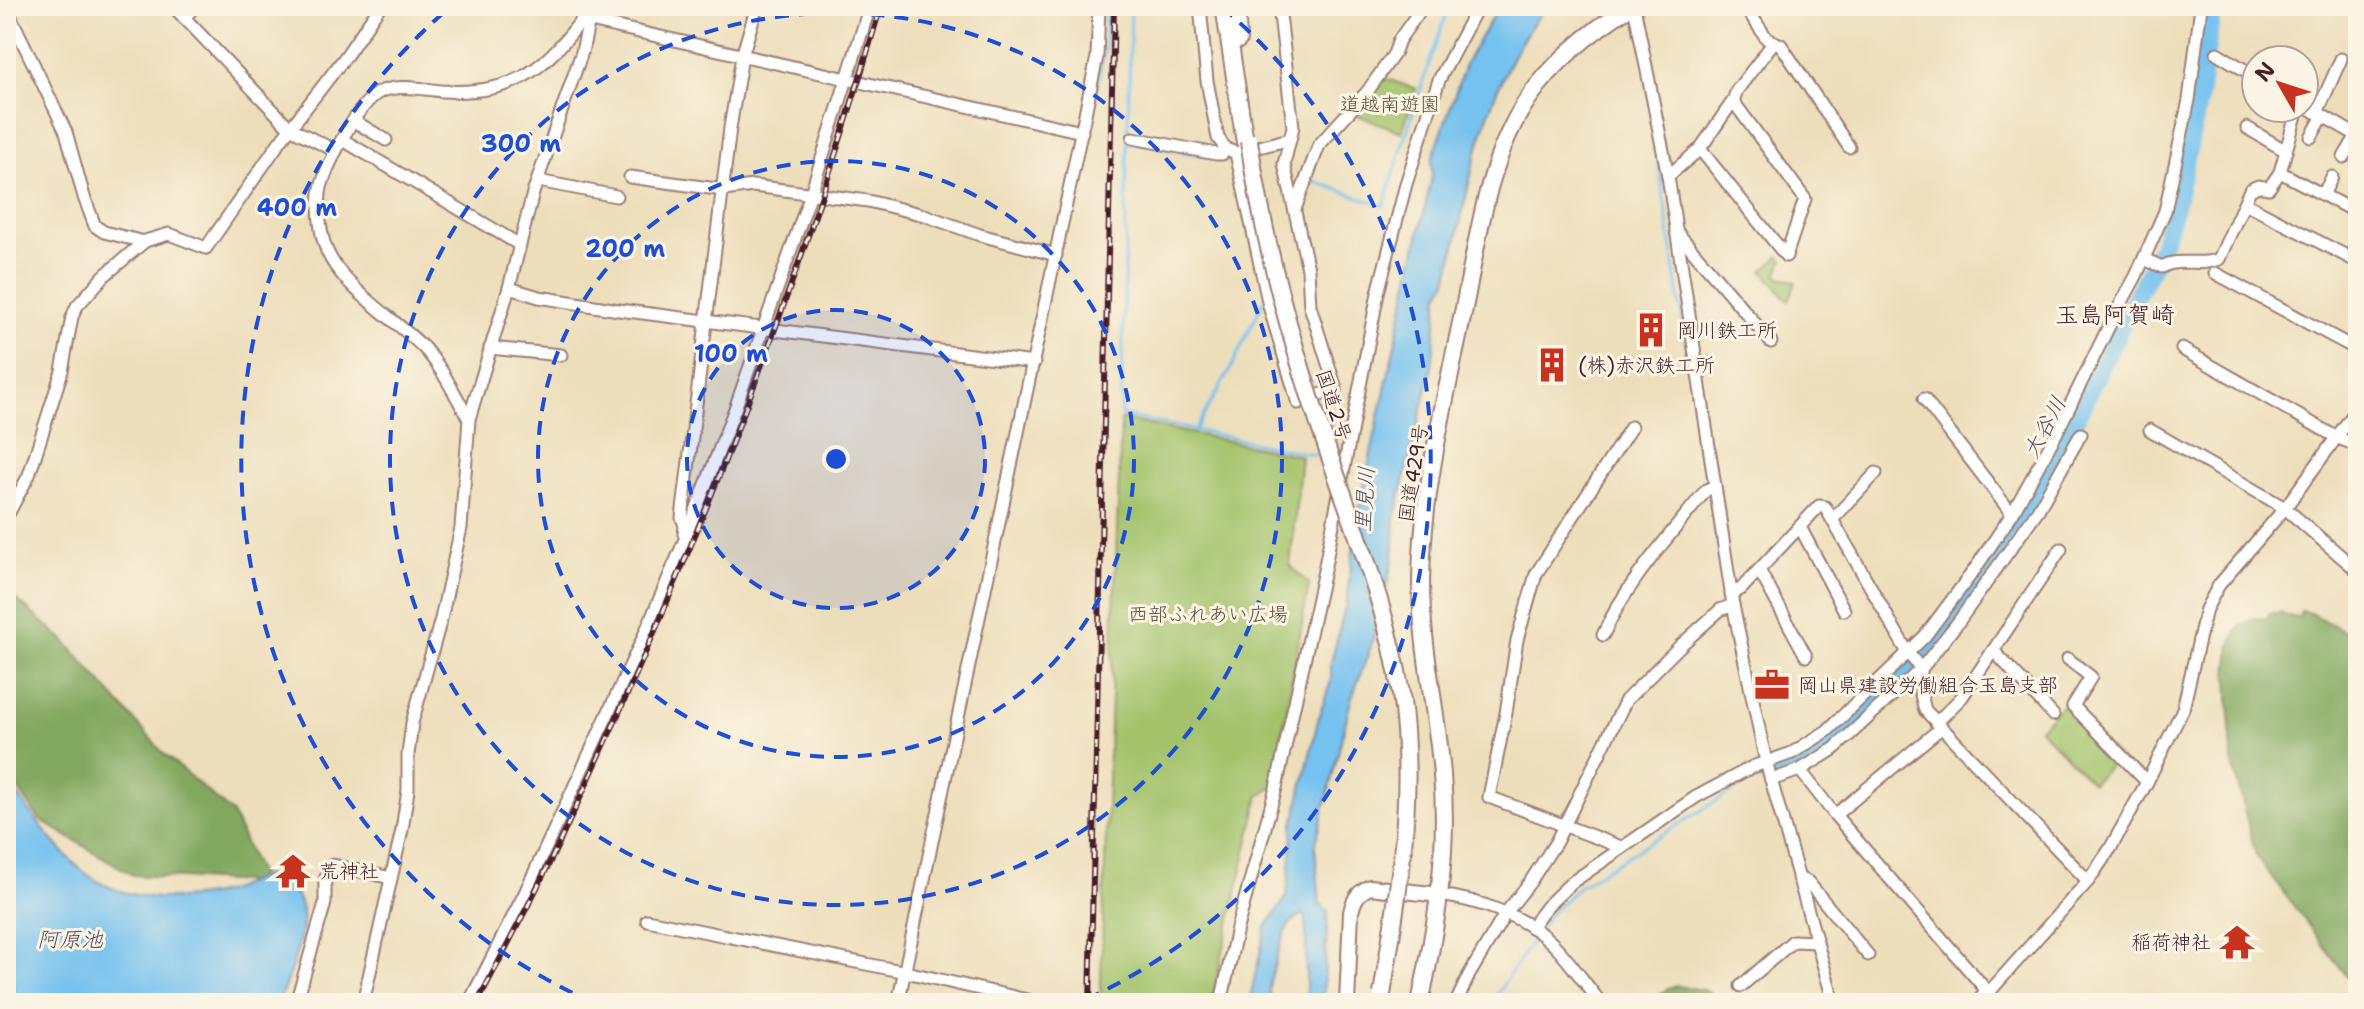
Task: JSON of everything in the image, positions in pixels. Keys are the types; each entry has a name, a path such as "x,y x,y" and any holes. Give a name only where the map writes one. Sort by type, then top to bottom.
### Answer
{"highway":[{"path":"1224,6 1238,152"},
{"name":"国道2号","path":"1236,6 1239,45 1238,152 1255,183 1273,273 1303,377 1372,577 1389,636 1401,698 1406,800 1398,890 1381,998"},
{"path":"1239,45 1244,6"},
{"name":"国道429号","path":"1420,1003 1435,931 1444,816 1443,778 1423,624 1421,582 1424,526 1430,477 1484,215 1503,149 1528,100 1565,56 1632,6"}],"main road":[{"path":"1347,1003 1354,899 1370,887 1439,895"}],"street":[{"path":"173,6 290,128 340,146 520,245"},
{"path":"184,18 195,6"},
{"path":"6,518 29,475 62,371 75,310 104,276 144,242 166,233 206,248 380,6"},
{"path":"363,1003 408,790 412,723 441,619 461,528 469,419 538,181 582,52 592,6"},
{"path":"684,542 685,525 682,518 706,319 742,56 757,6"},
{"path":"469,1003 524,895 684,542 811,193 870,6"},
{"path":"898,1003 1082,132 1097,57 1099,6"},
{"path":"1200,6 1207,81 1218,138 1238,152 1269,306 1298,403 1336,389 1310,306 1308,269 1284,164 1293,127 1279,6"},
{"path":"1294,210 1319,145 1376,81 1407,27 1423,6"},
{"path":"1221,1003 1237,928 1276,788 1325,566 1378,293 1406,184 1439,80 1478,6"},
{"path":"1632,6 1668,176 1711,488 1762,764 1771,780 1834,1003"},
{"path":"1745,6 1767,39 1781,45 1849,147"},
{"path":"1531,927 1571,883 1696,797 1762,764 1792,753 1827,731 1908,653 1942,613 2012,514 2056,434 2165,211 2189,100 2201,6"},
{"path":"6,7 66,132 95,226 104,232 144,242"},
{"path":"469,419 424,348 372,303 330,257 321,224 321,189 340,146 370,98 392,88 458,91 516,81 541,67 566,42 581,21 590,21 1082,132"},
{"path":"1668,176 1700,149 1733,101 1737,90 1774,42"},
{"path":"2217,53 2240,67"},
{"path":"2341,59 2320,114 2357,135 2344,157"},
{"path":"1700,149 1786,256 1805,199 1733,101"},
{"path":"354,121 386,140"},
{"path":"2144,259 2162,267 2169,263 2212,262 2219,259 2253,187 2269,188 2280,172 2294,124"},
{"path":"2311,137 2316,124"},
{"path":"2247,128 2286,151"},
{"path":"1133,138 1216,154 1238,152 1290,139"},
{"path":"2280,172 2346,207"},
{"path":"630,177 724,190 753,186 868,201 1056,255"},
{"path":"2323,195 2332,177"},
{"path":"538,181 616,196"},
{"path":"2244,203 2358,262"},
{"path":"1676,231 1771,342"},
{"path":"2215,273 2358,350"},
{"path":"509,288 539,297 619,310 1034,363"},
{"path":"490,348 561,355"},
{"path":"2182,349 2336,437 2358,446"},
{"path":"1924,399 2012,514"},
{"path":"1975,1003 2088,881 2110,849 2186,701 2206,609 2219,585 2285,508 2358,408"},
{"path":"1621,847 1489,797 1517,640 1536,574 1631,427"},
{"path":"2150,430 2285,508 2358,571"},
{"path":"1771,780 1800,770 1834,749 1921,669 2038,510 2081,434"},
{"path":"1833,519 1876,473"},
{"path":"1603,635 1614,611 1711,488"},
{"path":"1456,1003 1505,914 1545,860 1566,824 1626,700 1681,645 1730,603 1819,506 1825,507 1833,519 1908,653 1921,669 1921,703 1939,726 2088,881"},
{"path":"1800,527 1844,610"},
{"path":"1835,815 1939,726 1962,697 2061,549"},
{"path":"1759,570 1806,656"},
{"path":"1993,650 2053,715"},
{"path":"2068,659 2091,677 2073,706 2147,782"},
{"path":"1800,770 1988,992"},
{"path":"296,1003 325,903 325,881 329,867 333,865 391,878"},
{"path":"1798,878 1808,882 1868,955"},
{"path":"1439,895 1461,898 1531,927 1544,936 1601,1003"},
{"path":"647,920 906,972 1040,1003"},
{"path":"1741,986 1793,941 1817,942"}],"green space":[{"name":"道越南遊園","path":"1384,78 1416,89 1402,132 1354,114"},
{"path":"1779,256 1783,260 1777,276 1796,282 1789,301 1763,271"},
{"name":"西部ふれあい広場","path":"1121,419 1301,456 1290,566 1309,584 1273,786 1259,796 1211,1003 1100,1003"},
{"path":"6,591 64,640 163,753 232,813 263,883 133,875 40,820 6,771"},
{"path":"2301,611 2358,638 2358,991 2256,856 2232,760 2228,676 2231,645 2239,627 2255,618 2267,619 2269,614 2282,612 2282,615 2299,618"},
{"path":"2065,703 2118,758 2092,783 2039,728"},
{"path":"1677,986 1704,990 1727,1003 1650,1003 1668,988"}],"water":[{"name":"里見川","path":"1499,6 1547,6 1525,35 1493,101 1481,136 1447,281 1439,294 1432,367 1395,519 1393,559 1372,643 1351,700 1315,847 1320,904 1328,911 1323,1003 1306,1003 1306,918 1303,913 1289,925 1276,959 1269,988 1275,1003 1249,1003 1266,927 1287,897 1294,823 1319,716 1331,681 1331,663 1346,604 1358,513 1432,176 1432,160 1466,62"},
{"name":"阿原池","path":"6,779 67,856 92,878 109,887 146,897 186,898 224,892 265,875 289,887 299,901 302,929 279,1003 24,1003 6,978"}],"waterway":[{"path":"1087,132 1105,49 1106,6"},
{"path":"1131,6 1121,415 1315,455"},
{"path":"1311,180 1384,206 1449,6"},
{"name":"大谷川","path":"1762,773 1798,760 1828,743 1914,662 1998,550 2059,453 2158,256 2175,207 2196,115 2213,6"},
{"path":"1654,133 1708,486"},
{"path":"1131,142 1237,162"},
{"path":"1256,158 1273,153"},
{"path":"1195,430 1230,370 1264,300"},
{"path":"1709,493 1721,564"},
{"path":"1755,737 1760,761"},
{"path":"1491,1003 1549,915 1579,886 1762,773 1761,768"}],"railway":[{"path":"477,1003 530,902 607,740 695,534 737,430 814,220 881,6"},
{"path":"1090,1003 1114,6"}],"place":[{"name":"岡川鉄工所","path":"1651,330"},
{"name":"(株)赤沢鉄工所","path":"1552,365"},
{"name":"岡山県建設労働組合玉島支部","path":"1772,685"},
{"name":"荒神社","path":"293,871"},
{"name":"稲荷神社","path":"2237,942"}],"district":[{"name":"玉島阿賀崎","path":"2115,315"}]}
